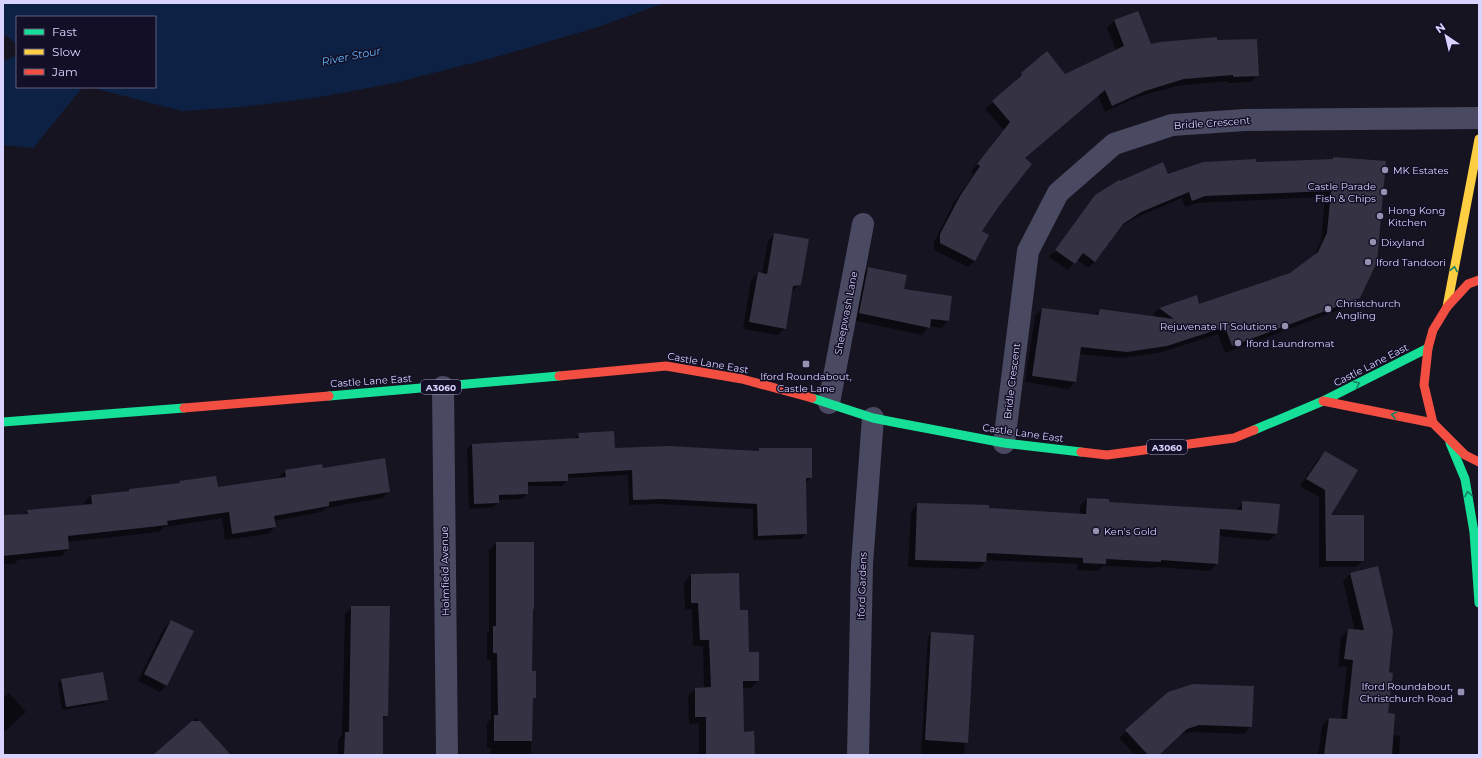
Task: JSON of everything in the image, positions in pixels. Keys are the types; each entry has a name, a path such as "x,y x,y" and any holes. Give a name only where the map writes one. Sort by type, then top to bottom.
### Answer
{"main road":[{"path":"1447,307 1479,139"},
{"path":"1479,280 1468,284 1447,307 1432,330 1428,348 1424,385 1433,423 1465,455 1479,462"},
{"name":"Castle Lane East","path":"3,422 443,387 666,366 742,379 829,403 873,418 1004,443 1107,455 1234,438 1323,401 1428,348"},
{"name":"Castle Lane East","path":"1323,401 1433,423"},
{"path":"1449,440 1465,479 1474,532 1479,603"},
{"path":"1474,532 1479,523"}],"street":[{"name":"Bridle Crescent","path":"1004,443 1028,251 1058,193 1114,144 1172,125 1245,120 1479,118"},
{"name":"Sheepwash Lane","path":"829,403 863,224"},
{"name":"Holmfield Avenue","path":"443,387 447,755"},
{"name":"Iford Gardens","path":"858,755 862,564 873,418"}],"water":[{"name":"River Stour","path":"3,3 664,3 598,27 496,57 394,83 320,97 242,107 182,111 93,88 156,88 156,16 16,16 16,44 7,36 3,35"},
{"path":"16,56 16,88 82,88 33,148 3,145 3,62"}],"building":[{"path":"1138,11 1151,44 1217,37 1217,40 1257,39 1259,76 1233,77 1233,75 1184,79 1145,91 1112,106 1105,90 1025,158 1032,164 999,206 982,231 989,235 975,261 940,243 940,234 960,196 980,166 977,164 1010,122 992,101 1022,75 1021,73 1047,51 1065,74 1124,46 1114,20"},
{"path":"1333,157 1386,161 1377,262 1360,298 1232,346 1225,327 1167,346 1127,352 1081,347 1076,382 1032,376 1042,308 1098,315 1100,309 1174,319 1159,308 1197,295 1199,304 1290,273 1318,252 1327,233 1331,191 1205,196 1192,201 1189,192 1141,212 1123,224 1095,262 1083,253 1075,264 1055,250 1095,195 1119,180 1120,181 1163,162 1168,174 1203,162 1256,159 1256,162 1333,159"},
{"path":"774,233 809,239 801,285 793,286 786,329 749,322 758,272 767,274"},
{"path":"868,267 907,275 904,289 952,296 949,321 931,319 930,328 859,313"},
{"path":"614,431 615,448 668,446 759,451 759,448 812,448 812,478 806,478 807,534 758,536 757,504 664,499 633,500 632,470 568,474 568,481 528,482 528,494 499,495 499,503 474,504 472,444 579,438 578,433"},
{"path":"1325,451 1358,470 1331,515 1364,515 1364,561 1326,561 1325,490 1306,479"},
{"path":"385,458 390,492 329,502 329,506 274,516 276,527 232,534 229,512 167,521 168,525 68,536 69,549 3,556 3,515 28,514 27,510 92,504 91,495 180,483 179,481 216,476 218,487 286,477 285,470 322,464 323,468"},
{"path":"1087,498 1109,499 1109,502 1242,510 1242,501 1280,504 1277,534 1220,529 1218,564 1161,560 1161,562 1106,559 1106,564 1083,563 1083,558 987,553 986,562 915,560 917,503 989,505 989,508 1086,514"},
{"path":"496,542 534,542 532,671 536,671 536,698 533,698 532,741 494,741 494,715 498,715 497,653 493,653 493,626 496,626"},
{"path":"1378,566 1393,631 1389,672 1393,673 1388,713 1395,714 1392,755 1324,755 1329,718 1347,719 1353,660 1344,659 1348,629 1364,630 1350,573"},
{"path":"739,573 740,610 748,610 749,652 759,652 759,681 743,681 744,732 754,731 755,755 706,755 706,717 695,717 695,688 711,687 709,640 700,640 698,603 691,603 691,574"},
{"path":"351,606 390,606 388,716 383,716 383,755 344,755 345,732 349,732"},
{"path":"171,620 194,631 167,686 144,674"},
{"path":"931,632 974,635 968,743 925,740"},
{"path":"103,672 108,700 66,707 61,679"},
{"path":"1193,684 1254,686 1252,727 1199,725 1187,729 1159,755 1148,755 1125,730 1168,692"},
{"path":"192,721 200,721 231,755 153,755"}],"traffic: fast":[{"path":"1254,430 1323,401 1428,348"},
{"path":"329,396 559,376"},
{"path":"812,398 873,418 1004,443 1081,452"},
{"path":"3,422 184,408"},
{"path":"1450,443 1465,479 1474,532 1479,603"}],"traffic: slow":[{"path":"1447,307 1479,139"}],"traffic: jam":[{"path":"1479,280 1468,284 1447,307 1433,330 1428,348 1424,385 1433,423 1465,455 1479,462"},
{"path":"559,376 666,366 742,379 812,398"},
{"path":"184,408 329,396"},
{"path":"1323,401 1433,423"},
{"path":"1081,452 1107,455 1234,438 1254,430"}],"place":[{"name":"MK Estates","path":"1385,170"},
{"name":"Castle Parade Fish & Chips","path":"1384,192"},
{"name":"Hong Kong Kitchen","path":"1380,216"},
{"name":"Dixyland","path":"1373,242"},
{"name":"Iford Tandoori","path":"1368,262"},
{"name":"Christchurch Angling","path":"1328,309"},
{"name":"Rejuvenate IT Solutions","path":"1285,326"},
{"name":"Iford Laundromat","path":"1238,343"},
{"name":"Iford Roundabout, Castle Lane","path":"806,364"},
{"name":"Ken's Gold","path":"1096,531"},
{"name":"Iford Roundabout, Christchurch Road","path":"1461,692"}]}
